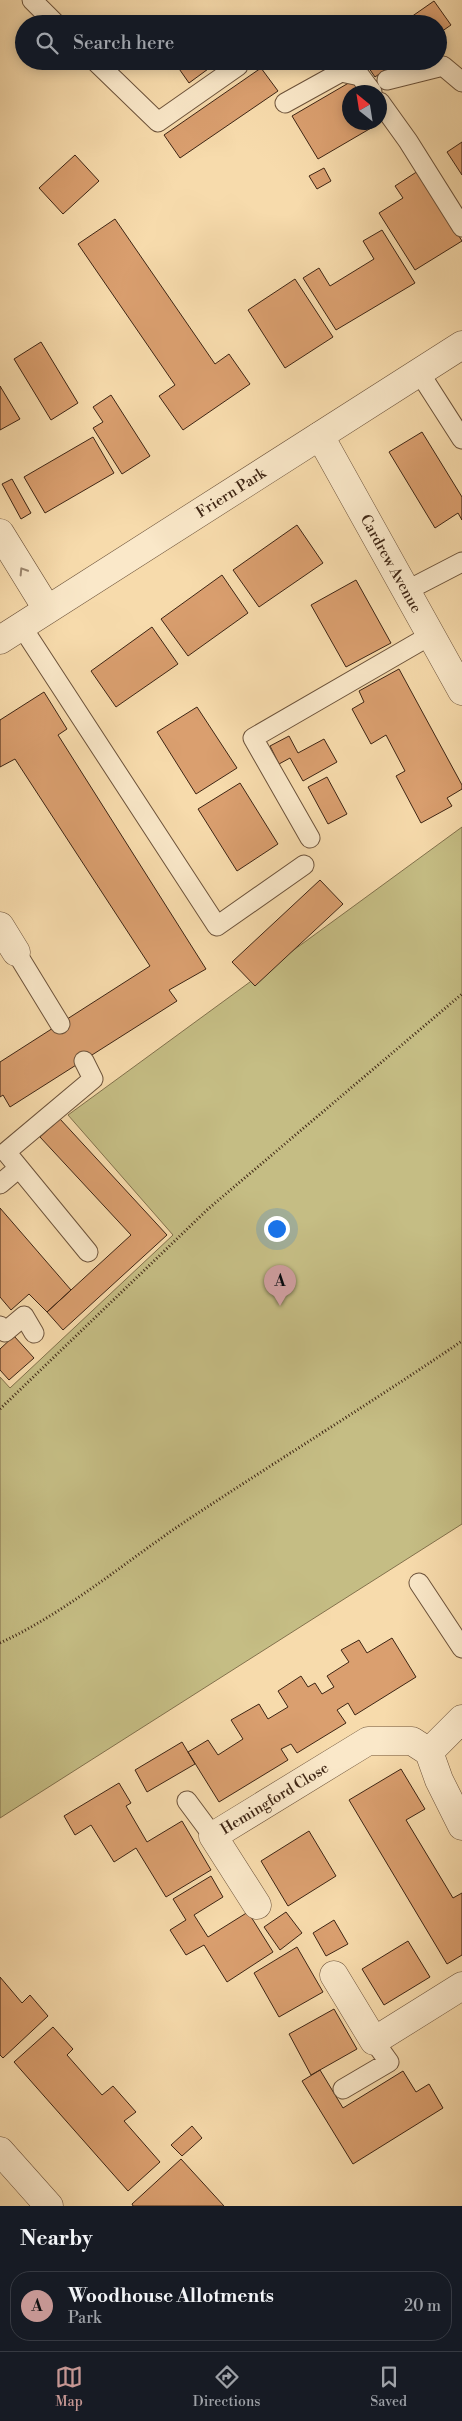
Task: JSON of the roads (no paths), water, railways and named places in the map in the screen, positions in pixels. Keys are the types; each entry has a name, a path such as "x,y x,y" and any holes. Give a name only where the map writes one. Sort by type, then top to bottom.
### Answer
{"street":[{"name":"Friern Park","path":"11,633 462,345"},
{"name":"Cardrew Avenue","path":"320,436 462,691"},
{"path":"0,533 47,609"},
{"path":"0,926 16,952"},
{"path":"462,1719 421,1747 462,1826"},
{"name":"Hemingford Close","path":"257,1905 213,1836 368,1741 421,1747"},
{"path":"334,1975 374,2041 462,1986"},
{"path":"0,2151 49,2206"}],"lane":[{"path":"32,0 47,15"},
{"path":"104,70 158,122 232,70"},
{"path":"387,80 426,70"},
{"path":"447,70 462,82"},
{"path":"285,103 341,72 360,76 367,85"},
{"path":"387,112 408,141 462,227"},
{"path":"418,372 462,439"},
{"path":"406,591 462,562"},
{"path":"11,633 217,926 304,865"},
{"path":"310,838 252,738 431,635"},
{"path":"16,952 60,1024"},
{"path":"84,1061 93,1080 6,1152 88,1252"},
{"path":"0,1184 19,1168"},
{"path":"0,1326 5,1332 24,1316 34,1333"},
{"path":"418,1584 462,1648"},
{"path":"186,1801 213,1836"},
{"path":"343,2089 389,2062 374,2041"}],"place":[{"name":"Woodhouse Allotments","path":"280,1306"}]}
